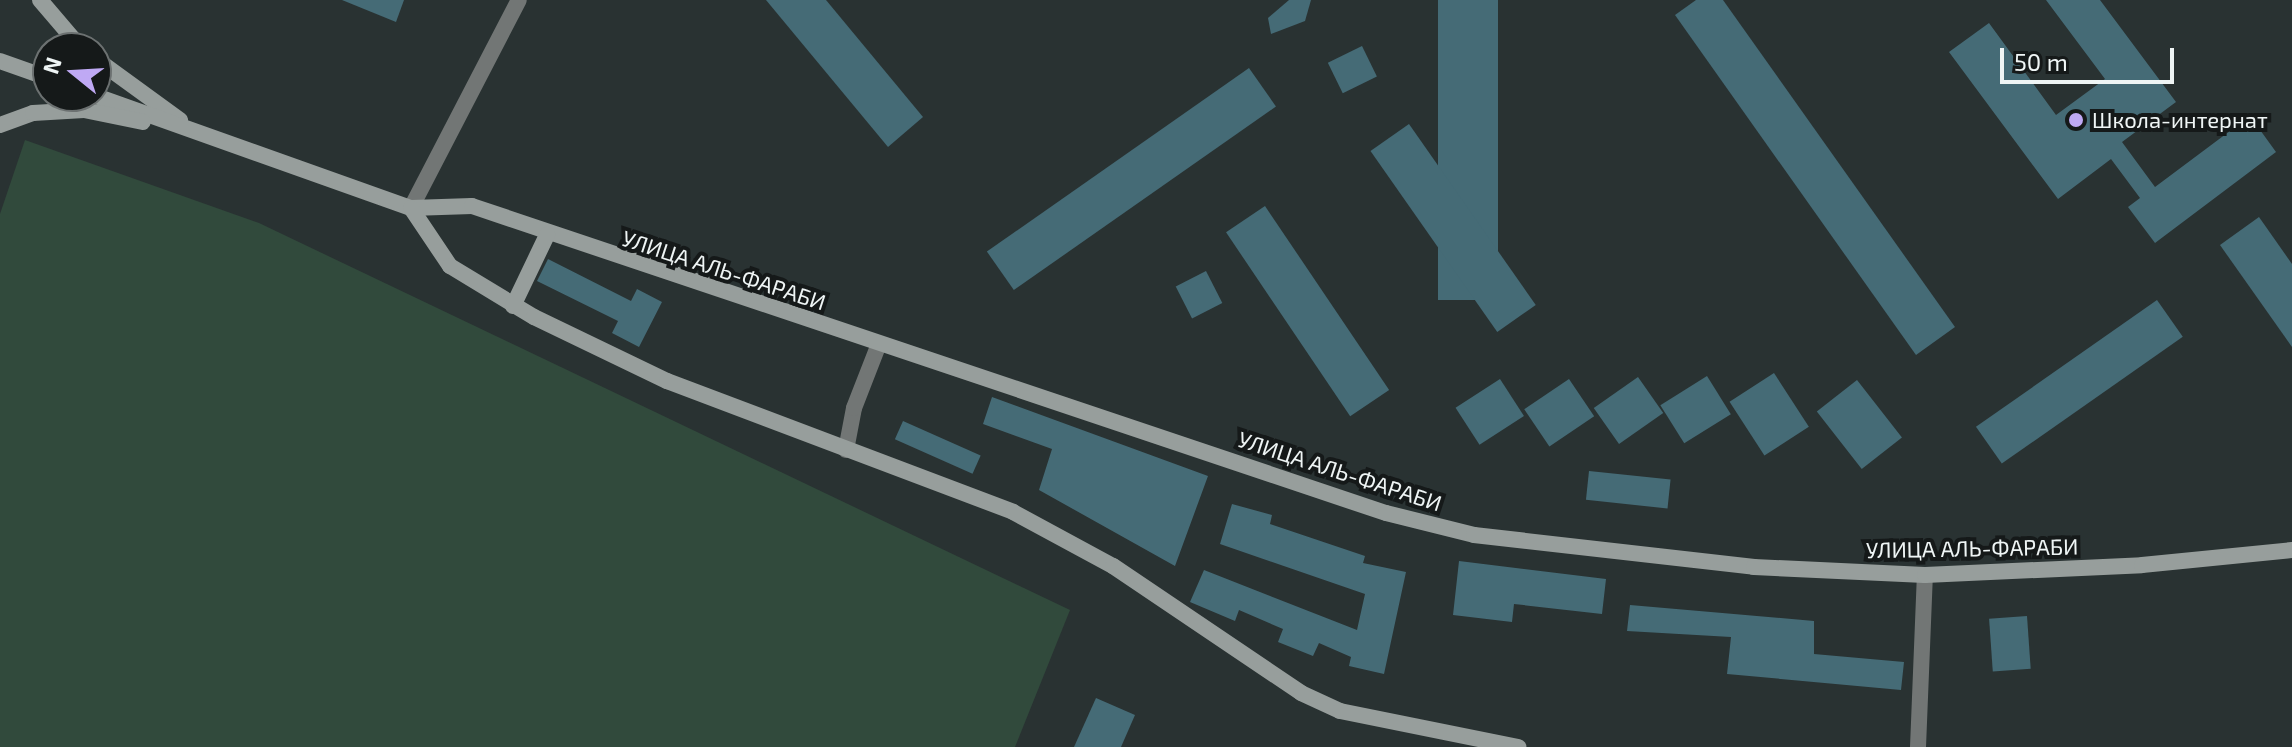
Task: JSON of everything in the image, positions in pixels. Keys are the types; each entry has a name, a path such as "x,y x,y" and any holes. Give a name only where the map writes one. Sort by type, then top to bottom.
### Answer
{"main road":[{"path":"40,0 67,32"},
{"path":"0,61 32,72"},
{"path":"112,71 198,133"},
{"name":"УЛИЦА АЛЬ-ФАРАБИ","path":"112,102 411,208 472,206 547,235 1386,513 1474,535 1754,567 1925,575 2142,565 2292,550"},
{"path":"0,125 33,113 84,110 198,133"},
{"path":"411,208 450,266 513,306 667,381 1013,512 1113,566 1301,693 1340,711 1518,747"},
{"path":"513,306 547,235"}],"street":[{"path":"411,208 519,0"},
{"path":"846,450 854,408 879,344"},
{"path":"1918,747 1925,575"}],"green space":[{"path":"25,140 259,223 1070,610 1015,747 0,747 0,214"}],"building":[{"path":"342,0 404,0 396,22"},
{"path":"766,0 826,0 923,117 888,147"},
{"path":"1289,0 1311,0 1305,21 1271,34 1268,18"},
{"path":"1438,0 1498,0 1498,300 1438,300"},
{"path":"1696,0 1723,0 1955,327 1916,355 1675,15"},
{"name":"Школа-интернат","path":"2046,0 2100,0 2176,102 2122,142 2155,187 2250,116 2276,152 2155,243 2128,207 2140,198 2111,159 2058,199 1949,52 1989,23 2056,115 2105,79"},
{"path":"1362,46 1377,77 1343,93 1328,63"},
{"path":"1249,68 1276,107 1014,290 987,252"},
{"path":"1409,124 1536,305 1497,332 1370,151"},
{"path":"1265,206 1389,390 1350,416 1226,232"},
{"path":"2259,217 2292,264 2292,347 2220,245"},
{"path":"548,259 631,301 637,289 662,302 639,347 612,333 618,321 537,281"},
{"path":"1206,271 1222,303 1192,319 1176,286"},
{"path":"2157,300 2183,337 2002,464 1976,427"},
{"path":"1774,373 1809,427 1764,456 1730,402"},
{"path":"1707,376 1731,414 1684,443 1660,405"},
{"path":"1638,377 1663,413 1619,444 1594,408"},
{"path":"1500,379 1524,416 1480,445 1456,408"},
{"path":"1569,379 1594,416 1549,447 1524,409"},
{"path":"1857,380 1902,438 1862,469 1817,411"},
{"path":"992,397 1208,476 1175,566 1039,490 1052,449 983,424"},
{"path":"903,421 981,456 973,474 895,439"},
{"path":"1589,471 1671,480 1668,508 1586,500"},
{"path":"1232,504 1272,515 1270,524 1365,556 1363,563 1406,572 1384,674 1349,666 1351,657 1319,643 1313,656 1278,642 1283,629 1239,610 1235,621 1190,602 1204,570 1357,630 1365,594 1220,544"},
{"path":"1459,561 1606,579 1602,614 1514,604 1512,622 1453,615"},
{"path":"1630,605 1814,621 1814,654 1904,662 1901,690 1727,674 1731,637 1627,631"},
{"path":"2027,616 2031,669 1993,672 1989,619"},
{"path":"1096,698 1135,715 1121,747 1074,747"}],"place":[{"name":"Школа-интернат","path":"2076,120"}]}
